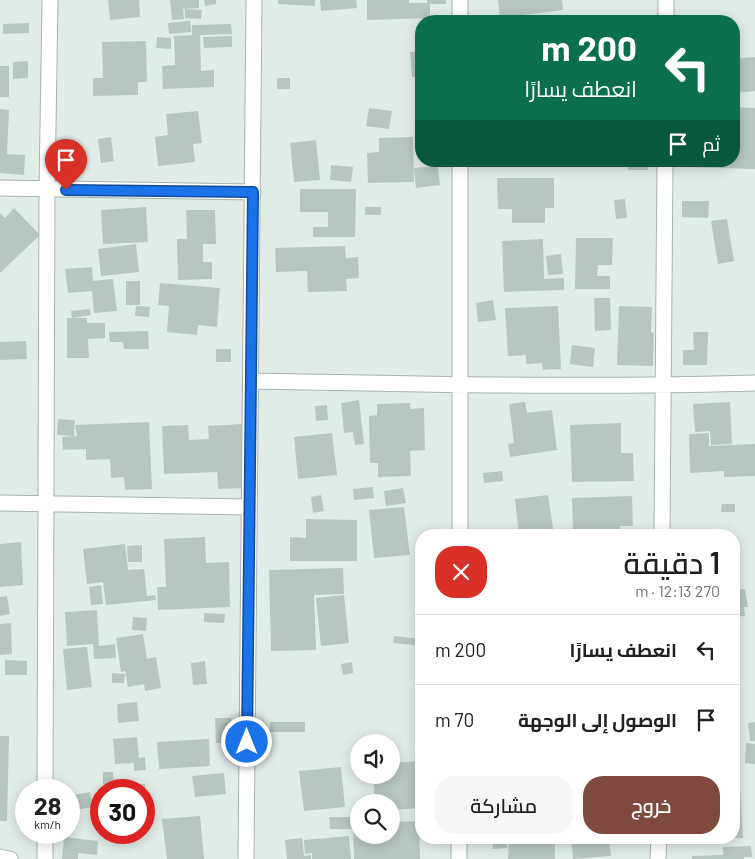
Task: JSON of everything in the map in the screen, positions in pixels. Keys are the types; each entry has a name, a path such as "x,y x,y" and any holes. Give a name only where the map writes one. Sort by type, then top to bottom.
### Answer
{"street":[{"path":"46,779 47,190 50,0"},
{"path":"246,859 254,0"},
{"path":"460,0 460,15"},
{"path":"666,0 666,15"},
{"path":"460,167 460,529"},
{"path":"662,529 665,167"},
{"path":"0,188 253,192"},
{"path":"251,381 663,386 755,383"},
{"path":"0,503 249,508"},
{"path":"45,844 45,859"},
{"path":"459,844 459,859"},
{"path":"658,859 659,844"},
{"path":"0,857 10,859"}],"building":[{"path":"108,0 139,0 140,17 110,20"},
{"path":"170,0 199,0 199,8 180,9 183,9 184,19 172,20"},
{"path":"204,0 216,0 216,4 205,6"},
{"path":"278,0 315,0 315,6 278,4"},
{"path":"320,0 356,0 357,8 321,11"},
{"path":"367,0 409,0 409,3 427,3 427,0 446,0 446,4 430,4 430,15 415,15 415,18 367,20"},
{"path":"498,0 562,0 563,10 524,15 500,15"},
{"path":"185,9 202,10 201,19 185,18"},
{"path":"190,21 191,32 169,34 168,23"},
{"path":"29,23 29,33 3,34 3,24"},
{"path":"231,24 232,34 200,35 201,71 214,70 214,87 163,89 162,66 175,65 174,36 192,35 192,25"},
{"path":"232,36 232,47 204,48 203,37"},
{"path":"157,37 171,38 171,49 156,48"},
{"path":"146,41 147,82 138,82 138,95 93,96 93,78 103,78 102,42"},
{"path":"410,52 415,52 415,77 412,77"},
{"path":"755,57 755,91 740,92 740,58"},
{"path":"28,61 28,78 13,79 13,62"},
{"path":"0,66 9,66 9,97 0,97"},
{"path":"277,78 290,78 290,89 277,89"},
{"path":"740,107 755,108 755,169 687,167 740,167"},
{"path":"369,108 392,111 389,129 366,126"},
{"path":"0,109 9,110 7,154 25,155 24,175 0,173"},
{"path":"198,111 202,143 193,144 195,162 158,166 155,137 168,135 166,114"},
{"path":"111,137 114,161 101,163 98,139"},
{"path":"413,137 414,182 368,183 367,153 379,152 379,138"},
{"path":"316,140 320,180 294,182 290,143"},
{"path":"331,165 353,167 351,182 330,180"},
{"path":"438,167 440,185 416,188 414,168"},
{"path":"628,167 648,167 648,170 628,170"},
{"path":"497,178 554,178 554,208 545,208 545,223 512,223 512,209 498,209"},
{"path":"300,189 356,189 355,237 313,237 313,227 328,227 328,212 300,212"},
{"path":"625,199 627,218 616,219 614,200"},
{"path":"682,201 709,201 708,218 682,217"},
{"path":"146,207 148,242 103,244 101,210"},
{"path":"365,207 381,207 381,215 365,215"},
{"path":"14,208 40,235 0,273 0,213 5,218"},
{"path":"186,210 215,210 216,244 203,244 203,262 212,262 212,279 178,280 177,239 187,239"},
{"path":"727,219 734,261 718,264 711,221"},
{"path":"576,238 613,238 612,265 598,265 597,276 610,276 610,289 575,289"},
{"path":"543,239 544,279 564,278 564,290 504,292 502,241"},
{"path":"136,244 139,272 101,276 98,249"},
{"path":"345,246 346,258 358,257 359,278 346,279 347,291 308,292 307,271 276,272 275,248"},
{"path":"561,254 563,274 548,275 546,256"},
{"path":"92,267 93,281 113,279 117,311 94,313 92,291 68,293 65,269"},
{"path":"126,281 140,281 140,305 126,305"},
{"path":"160,283 220,288 217,327 198,325 197,335 167,332 169,306 158,305"},
{"path":"594,298 610,298 611,330 595,331"},
{"path":"493,300 496,320 478,322 476,303"},
{"path":"136,306 150,307 149,317 135,316"},
{"path":"558,306 561,369 543,370 542,363 526,364 526,355 508,356 505,308"},
{"path":"619,306 652,307 651,332 654,333 653,366 617,365"},
{"path":"90,309 91,315 72,318 71,311"},
{"path":"67,318 87,318 87,323 105,323 105,338 88,339 89,358 67,358"},
{"path":"148,331 149,349 124,349 123,342 110,342 109,332"},
{"path":"693,332 708,332 707,365 683,365 683,350 694,350"},
{"path":"26,341 27,359 0,360 0,342"},
{"path":"572,345 595,348 593,367 570,364"},
{"path":"216,349 231,349 231,362 216,362"},
{"path":"359,400 364,444 355,445 353,432 344,433 341,403"},
{"path":"525,402 527,413 552,410 557,450 510,457 508,444 514,443 509,404"},
{"path":"730,402 732,444 711,445 710,431 695,432 693,404"},
{"path":"410,403 410,409 424,408 425,450 410,451 411,476 378,477 378,463 370,463 369,416 377,415 377,404"},
{"path":"327,405 328,420 316,421 315,406"},
{"path":"58,419 75,420 74,436 57,435"},
{"path":"149,422 152,489 125,490 124,477 111,478 110,459 86,460 86,449 63,450 62,437 77,436 75,425"},
{"path":"621,423 621,453 633,453 634,481 572,482 570,425"},
{"path":"242,424 246,488 218,489 217,472 164,474 162,426 188,425 189,440 209,439 208,426"},
{"path":"332,433 337,475 298,479 294,437"},
{"path":"709,433 709,446 755,444 755,476 724,477 724,471 690,473 689,434"},
{"path":"502,471 503,481 484,483 483,473"},
{"path":"373,487 374,498 354,500 353,489"},
{"path":"403,488 406,503 386,506 384,491"},
{"path":"321,495 324,511 313,513 311,497"},
{"path":"548,495 553,529 518,529 515,499"},
{"path":"632,496 633,526 620,526 620,529 573,529 572,498"},
{"path":"722,504 735,504 735,512 721,512"},
{"path":"404,507 410,555 374,558 369,510"},
{"path":"306,519 357,520 357,561 290,561 290,537 306,538"},
{"path":"205,537 206,563 229,562 230,607 158,610 157,587 166,587 164,539"},
{"path":"21,542 23,585 0,587 0,544"},
{"path":"125,544 128,570 144,569 147,596 155,595 156,600 106,605 103,582 87,584 83,549"},
{"path":"142,545 142,562 128,562 127,546"},
{"path":"343,568 344,594 314,595 316,650 271,651 269,570"},
{"path":"101,585 103,604 91,605 89,587"},
{"path":"740,589 745,589 748,607 744,607 745,616 740,616"},
{"path":"344,595 349,643 321,646 316,598"},
{"path":"7,596 10,614 0,616 0,597"},
{"path":"97,610 99,646 115,644 116,658 94,659 93,644 67,646 65,612"},
{"path":"204,613 225,614 224,623 204,622"},
{"path":"133,617 147,618 146,631 132,630"},
{"path":"11,623 12,654 0,655 0,624"},
{"path":"143,634 147,659 156,657 161,688 145,691 144,684 128,687 125,671 121,672 116,638"},
{"path":"394,636 415,638 415,645 393,643"},
{"path":"87,647 92,687 67,690 63,649"},
{"path":"5,660 27,661 27,675 5,675"},
{"path":"205,661 207,684 193,685 191,663"},
{"path":"352,662 353,673 343,675 341,664"},
{"path":"112,673 125,674 124,683 112,683"},
{"path":"137,702 139,721 118,723 117,704"},
{"path":"215,718 231,718 232,742 216,743"},
{"path":"270,722 305,722 305,732 270,732"},
{"path":"755,722 755,741 750,741 748,723"},
{"path":"0,736 9,736 7,821 0,821"},
{"path":"137,737 139,758 145,757 146,770 134,771 134,763 115,764 113,739"},
{"path":"209,739 210,766 159,769 157,742"},
{"path":"746,743 755,744 755,764 745,763"},
{"path":"415,761 415,808 400,809 400,794 374,794 374,784 400,784 400,762"},
{"path":"341,767 345,807 304,811 299,771"},
{"path":"103,772 113,772 114,779 103,779"},
{"path":"224,773 226,794 195,797 192,776"},
{"path":"740,786 743,838 740,838"},
{"path":"90,792 90,808 80,809 80,794"},
{"path":"200,816 204,859 167,859 162,819"},
{"path":"329,817 350,817 350,829 330,829"},
{"path":"415,821 415,844 420,844 420,859 354,859 354,844 400,844 400,822"},
{"path":"349,836 351,859 312,859 312,853 305,854 304,840"},
{"path":"302,838 304,856 311,855 311,859 287,859 285,840"},
{"path":"80,839 90,840 90,844 98,844 97,855 78,853 78,859 62,859 63,844 80,844"},
{"path":"493,844 507,844 507,848 493,849"},
{"path":"509,844 555,844 555,859 508,859"},
{"path":"572,844 610,844 611,856 573,859"},
{"path":"751,846 752,857 744,857 744,859 692,859 692,856 723,855 723,847"}],"route":[{"path":"66,190 253,192 247,742"}]}
